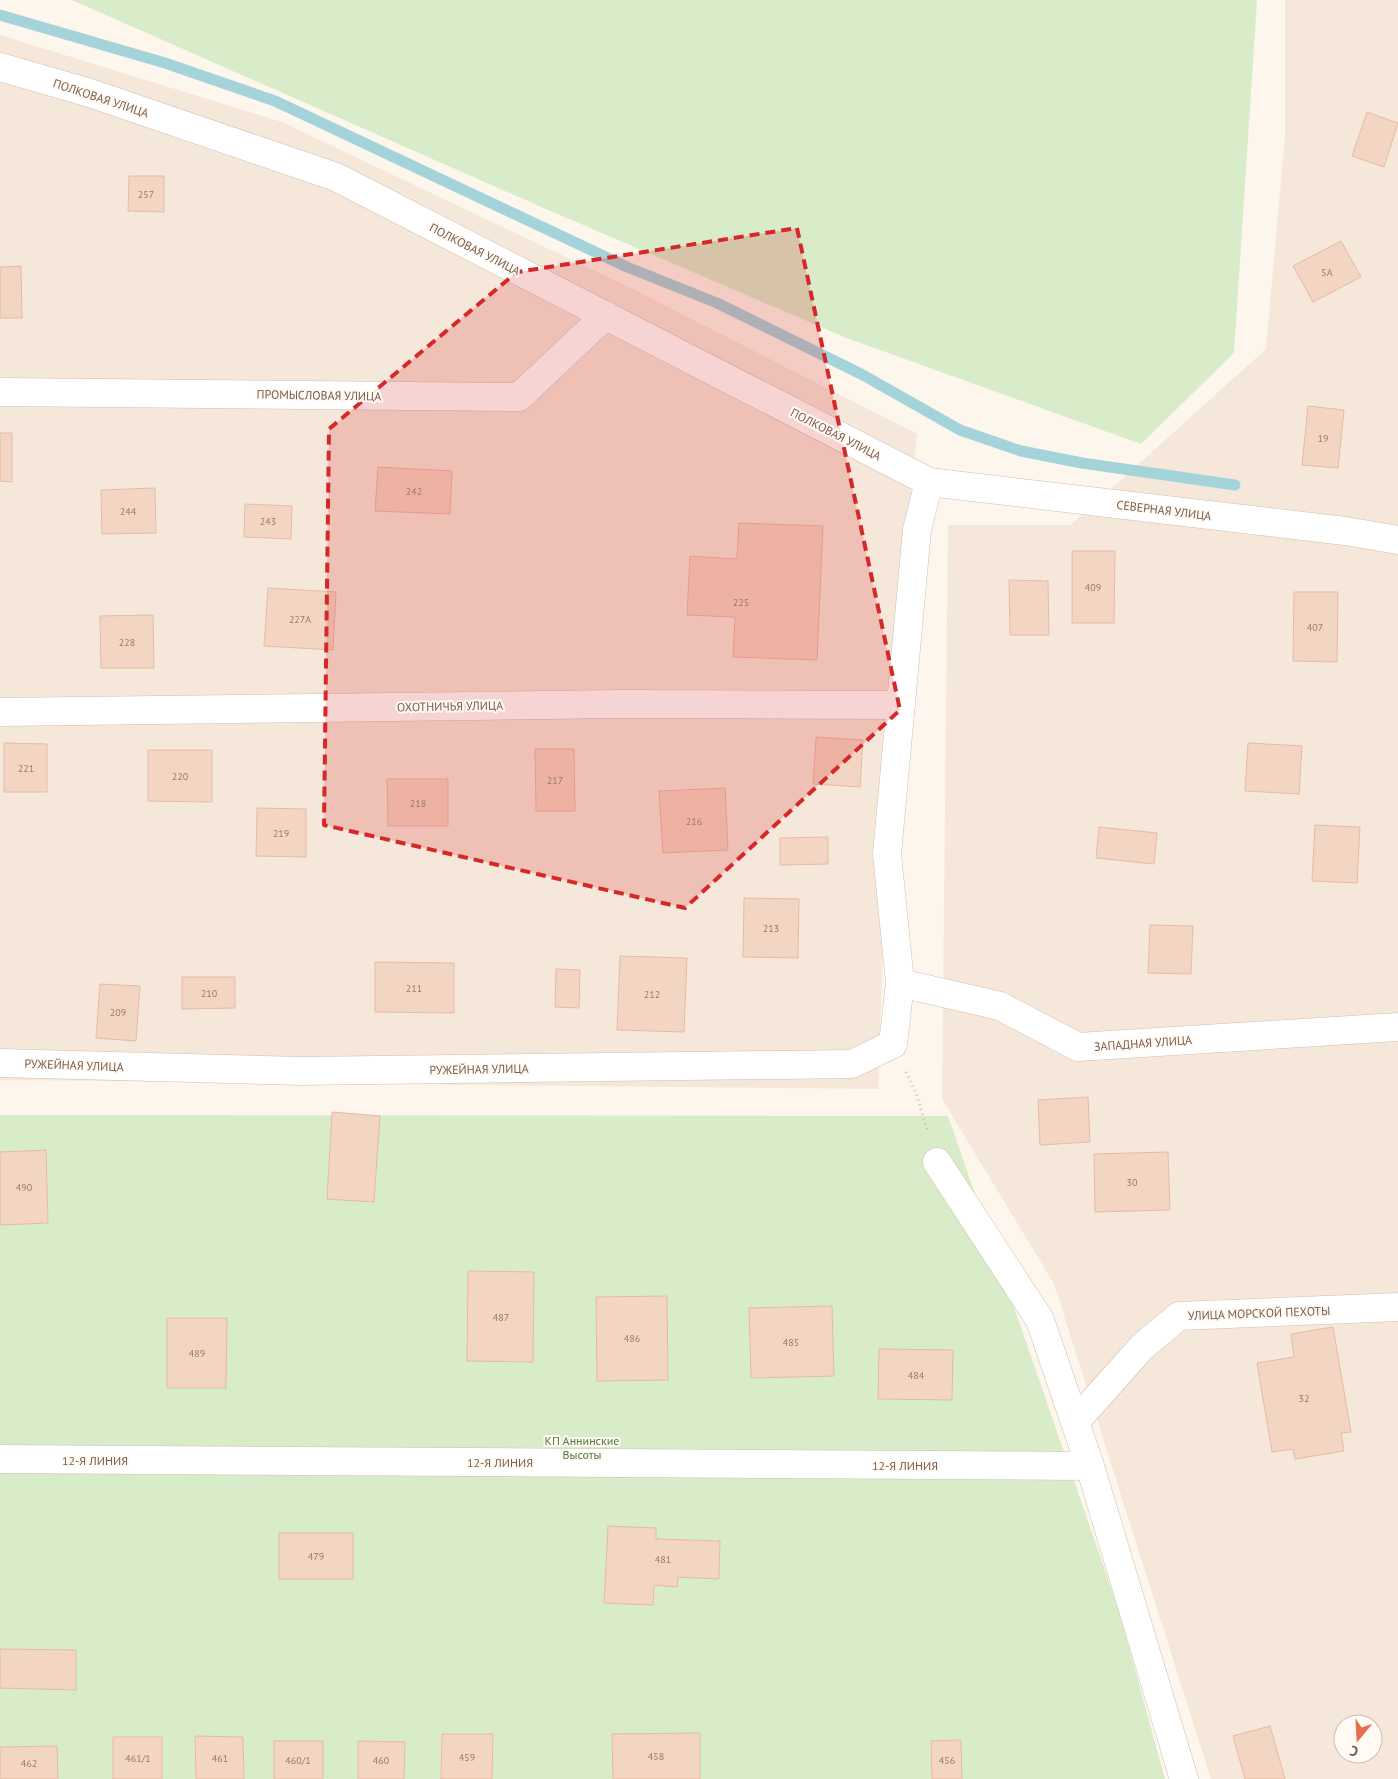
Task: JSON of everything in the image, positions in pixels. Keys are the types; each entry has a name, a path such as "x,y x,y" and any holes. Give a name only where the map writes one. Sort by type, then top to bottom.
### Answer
{"street":[{"name":"ПОЛКОВАЯ УЛИЦА","path":"0,67 90,93 336,177 929,482"},
{"name":"ПРОМЫСЛОВАЯ УЛИЦА","path":"0,392 520,397 606,315"},
{"name":"СЕВЕРНАЯ УЛИЦА","path":"929,482 1335,530 1398,540"},
{"path":"893,1044 900,983 887,854 917,530 929,482"},
{"name":"ОХОТНИЧЬЯ УЛИЦА","path":"0,712 620,704 901,705"},
{"name":"ЗАПАДНАЯ УЛИЦА","path":"900,983 1000,1006 1078,1047 1398,1027"},
{"name":"РУЖЕЙНАЯ УЛИЦА","path":"0,1063 301,1071 852,1064 893,1044"},
{"path":"937,1162 1040,1320 1090,1466 1184,1779"},
{"name":"УЛИЦА МОРСКОЙ ПЕХОТЫ","path":"1075,1422 1142,1346 1179,1316 1398,1307"},
{"name":"12-Я ЛИНИЯ","path":"0,1459 1090,1466"}],"path":[{"path":"893,1044 916,1093 937,1162"}],"highlighted area":[{"path":"797,228 900,710 685,908 324,825 329,429 517,272"}],"shaded area":[{"path":"1285,0 1398,0 1398,1779 1211,1779 1054,1284 942,1099 948,525 1071,525 1266,349 1285,135"},
{"path":"0,35 282,122 627,286 917,434 893,672 878,1089 0,1080"}],"green space":[{"path":"72,0 1257,0 1234,353 1141,444 844,337 546,209"},
{"name":"КП Аннинские Высоты","path":"0,1115 948,1116 1119,1611 1165,1779 0,1779"}],"building":[{"path":"1367,112 1398,123 1384,167 1352,156"},
{"path":"129,176 164,176 164,212 128,211"},
{"path":"1341,241 1361,277 1313,302 1293,266"},
{"path":"21,266 22,318 0,318 0,267"},
{"path":"1308,406 1344,410 1338,468 1302,465"},
{"path":"0,433 12,433 12,482 0,481"},
{"path":"378,467 452,471 450,514 375,511"},
{"path":"155,488 156,533 102,534 101,490"},
{"path":"245,504 292,506 291,539 244,537"},
{"path":"739,523 823,526 817,660 733,657 735,617 687,615 690,556 737,559"},
{"path":"1072,551 1115,551 1114,623 1072,623"},
{"path":"1009,580 1048,581 1049,635 1010,635"},
{"path":"268,588 336,592 333,650 264,646"},
{"path":"1294,592 1338,592 1337,662 1293,661"},
{"path":"153,615 154,668 101,668 100,616"},
{"path":"816,737 863,740 860,787 813,784"},
{"path":"4,743 47,744 47,792 4,792"},
{"path":"1248,743 1302,746 1299,794 1245,791"},
{"path":"535,749 574,749 575,811 536,811"},
{"path":"148,750 212,750 212,802 148,801"},
{"path":"387,779 448,779 448,826 388,826"},
{"path":"725,788 728,850 663,853 659,791"},
{"path":"257,808 306,809 306,857 256,856"},
{"path":"1315,825 1360,827 1357,883 1312,881"},
{"path":"1099,827 1157,833 1154,864 1096,858"},
{"path":"828,837 828,864 780,865 780,838"},
{"path":"744,898 799,899 798,958 743,957"},
{"path":"1150,925 1193,926 1191,974 1148,973"},
{"path":"620,956 687,958 684,1032 617,1030"},
{"path":"375,962 454,963 454,1013 375,1012"},
{"path":"556,969 580,970 579,1008 555,1007"},
{"path":"182,977 235,977 235,1008 182,1009"},
{"path":"100,984 140,986 136,1041 96,1038"},
{"path":"1088,1097 1090,1142 1040,1145 1038,1100"},
{"path":"332,1112 380,1116 374,1202 327,1199"},
{"path":"46,1150 48,1223 0,1225 0,1152"},
{"path":"1168,1152 1170,1210 1095,1212 1094,1154"},
{"path":"468,1271 534,1272 533,1362 467,1361"},
{"path":"667,1296 668,1380 597,1381 596,1297"},
{"path":"832,1306 834,1376 751,1378 749,1308"},
{"path":"167,1318 227,1318 226,1388 167,1388"},
{"path":"1333,1327 1351,1432 1341,1433 1344,1451 1295,1459 1293,1449 1272,1452 1257,1363 1294,1357 1291,1334"},
{"path":"879,1349 953,1350 952,1400 878,1399"},
{"path":"608,1526 656,1528 656,1539 720,1541 719,1579 678,1577 677,1587 654,1585 653,1605 604,1603"},
{"path":"279,1533 353,1533 353,1579 279,1579"},
{"path":"0,1649 76,1650 76,1690 0,1688"},
{"path":"1270,1726 1285,1779 1245,1779 1233,1736"},
{"path":"700,1733 700,1779 613,1779 612,1734"},
{"path":"442,1734 493,1734 492,1779 441,1779"},
{"path":"195,1736 243,1737 244,1779 196,1779"},
{"path":"113,1737 162,1737 162,1779 113,1779"},
{"path":"961,1740 962,1779 932,1779 931,1741"},
{"path":"274,1741 323,1741 323,1779 274,1779"},
{"path":"358,1741 405,1742 404,1779 358,1779"},
{"path":"57,1746 58,1779 0,1779 0,1747"}],"waterway":[{"path":"0,15 165,63 275,101 627,267 717,303 863,375 960,430 1021,451 1082,463 1235,485"}]}
